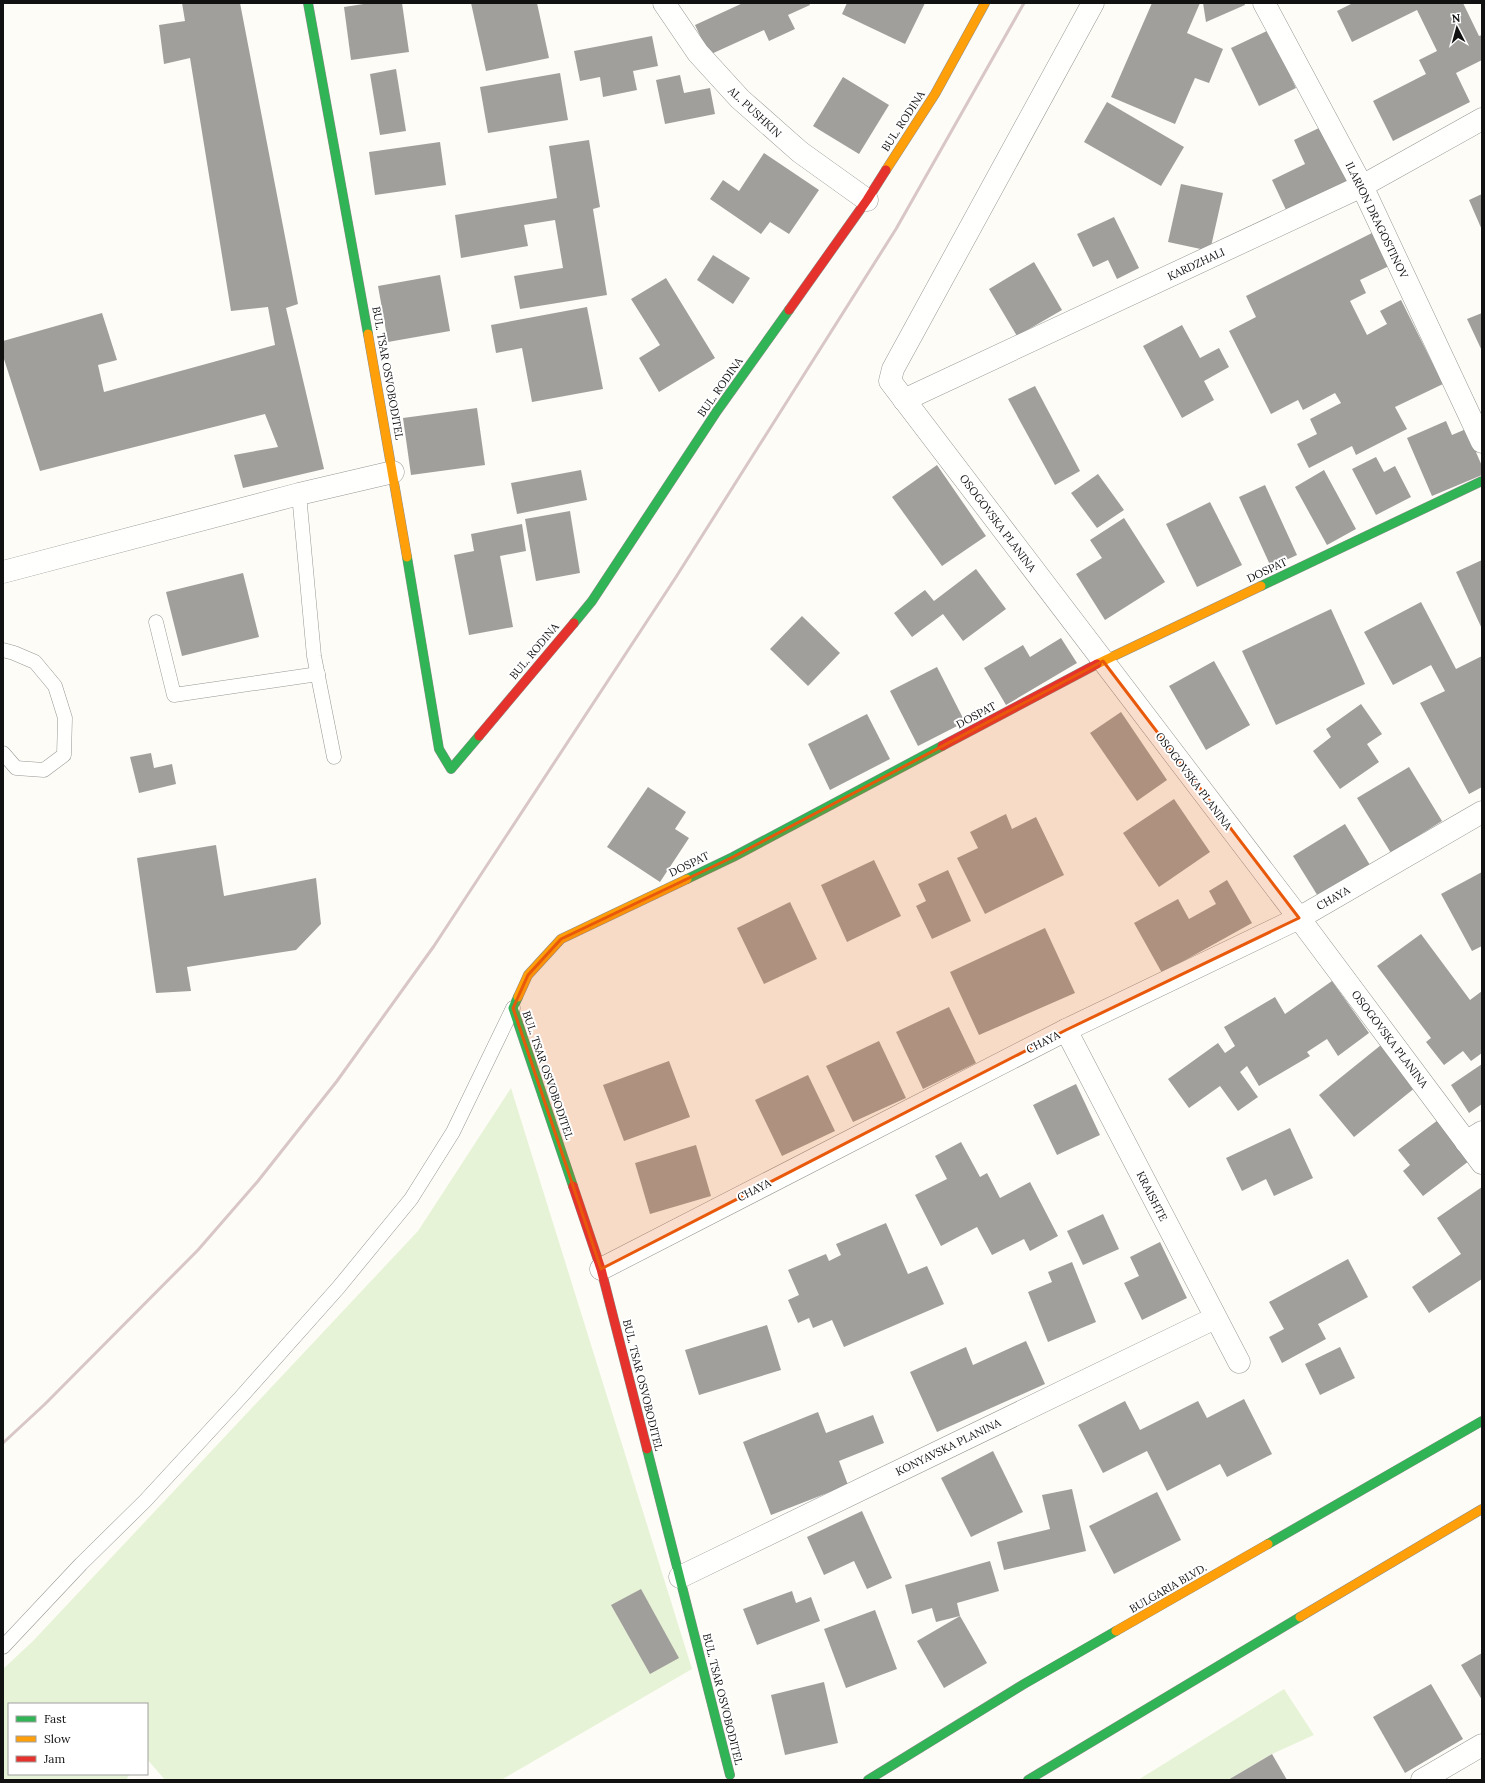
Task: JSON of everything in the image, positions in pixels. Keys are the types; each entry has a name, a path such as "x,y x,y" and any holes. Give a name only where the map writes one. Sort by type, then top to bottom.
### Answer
{"main road":[{"name":"BUL. TSAR OSVOBODITEL","path":"308,3 394,472 439,749"},
{"name":"BUL. RODINA","path":"439,749 451,769 592,601 717,411 867,200 935,94 985,3"},
{"name":"DOSPAT","path":"513,1008 528,975 561,939 733,857 1103,661 1482,481"},
{"name":"BUL. TSAR OSVOBODITEL","path":"513,1008 601,1269 730,1775"},
{"name":"BULGARIA BLVD.","path":"868,1780 1024,1684 1482,1421"},
{"path":"1028,1780 1482,1509"}],"street":[{"name":"AL. PUSHKIN","path":"664,3 698,53 740,99 800,152 867,200"},
{"name":"OSOGOVSKA PLANINA","path":"1093,3 893,369 890,381 1299,918 1474,1137 1482,1163"},
{"name":"ILARION DRAGOSTINOV","path":"1264,3 1362,186 1482,442"},
{"name":"KARDZHALI","path":"904,400 1362,186 1482,118"},
{"path":"3,572 299,494 394,472"},
{"name":"CHAYA","path":"601,1269 1066,1030 1299,918 1482,812"},
{"name":"KRAISHTE","path":"1066,1030 1238,1362"},
{"name":"KONYAVSKA PLANINA","path":"680,1577 1215,1318"},
{"path":"1422,1780 1482,1746"}],"lane":[{"path":"299,494 314,656 334,757"},
{"path":"156,622 174,695 318,674"},
{"path":"3,650 35,662 55,686 66,718 64,755 44,770 16,768 3,753"},
{"path":"3,1647 81,1564 145,1501 241,1397 338,1288 412,1199 453,1132 513,1008"}],"highlighted area":[{"path":"1103,661 1299,918 1066,1030 601,1269 513,1008 528,975 561,939 733,857"}],"green space":[{"path":"511,1088 692,1669 501,1780 165,1780 148,1760 148,1703 8,1703 8,1775 129,1775 126,1780 3,1780 3,1669 33,1641 418,1231"},
{"path":"1284,1689 1314,1735 1272,1754 1228,1780 1138,1780"}],"building":[{"path":"182,3 240,3 298,304 286,308 324,469 243,488 234,455 278,447 265,414 40,471 3,356 3,341 102,313 117,360 98,365 104,392 275,345 268,307 231,311 190,58 164,64 159,25 185,21"},
{"path":"370,3 402,3 409,52 351,60 344,7"},
{"path":"471,3 537,3 549,58 486,71"},
{"path":"743,3 809,3 810,5 788,15 795,29 769,41 764,30 709,55 695,25"},
{"path":"847,3 925,3 905,44 842,14"},
{"path":"1152,3 1200,3 1187,33 1223,49 1209,83 1195,78 1175,124 1111,97"},
{"path":"1203,3 1244,3 1245,5 1206,22"},
{"path":"1353,3 1463,3 1479,36 1482,35 1482,60 1456,73 1470,102 1393,141 1373,101 1426,74 1419,60 1437,51 1417,10 1352,42 1337,11"},
{"path":"1269,30 1296,88 1259,106 1231,48"},
{"path":"652,36 658,66 633,71 637,90 603,97 600,77 580,81 574,51"},
{"path":"396,69 406,131 380,135 370,74"},
{"path":"560,73 568,120 488,133 480,87"},
{"path":"680,75 684,93 710,88 715,114 665,124 656,80"},
{"path":"843,77 889,105 859,154 813,126"},
{"path":"1107,102 1184,147 1161,186 1084,142"},
{"path":"1321,127 1348,183 1287,212 1272,180 1305,164 1294,140"},
{"path":"589,140 600,207 593,209 607,295 520,309 514,276 563,268 555,220 524,225 528,246 461,258 455,215 557,198 549,146"},
{"path":"440,142 446,185 375,195 369,152"},
{"path":"764,153 819,190 789,234 770,222 761,234 710,199 723,180 739,191"},
{"path":"1181,184 1223,193 1210,251 1168,242"},
{"path":"1482,194 1482,230 1469,200"},
{"path":"1114,217 1139,268 1117,279 1108,260 1093,267 1077,234"},
{"path":"1372,233 1389,266 1360,280 1366,293 1350,301 1367,335 1387,324 1380,311 1401,300 1443,384 1395,407 1407,429 1356,455 1352,446 1309,468 1297,444 1317,434 1310,419 1341,403 1335,393 1303,410 1298,400 1271,414 1229,331 1256,317 1246,296"},
{"path":"713,255 750,278 733,304 697,280"},
{"path":"1034,262 1062,310 1017,336 989,289"},
{"path":"440,275 450,331 388,342 378,286"},
{"path":"666,278 715,358 659,392 639,358 660,345 631,299"},
{"path":"587,307 603,389 532,402 522,348 496,353 491,325"},
{"path":"1482,313 1482,351 1467,319"},
{"path":"1182,325 1200,358 1219,348 1229,367 1204,381 1214,400 1182,418 1143,346"},
{"path":"1035,386 1080,471 1055,485 1008,399"},
{"path":"477,408 485,465 411,475 403,418"},
{"path":"1446,421 1452,435 1466,429 1482,466 1482,475 1432,496 1407,438"},
{"path":"1376,457 1384,472 1395,466 1411,497 1376,515 1352,469"},
{"path":"937,465 986,536 942,566 892,497"},
{"path":"581,470 587,500 517,514 511,483"},
{"path":"1324,470 1356,529 1327,545 1295,487"},
{"path":"1098,474 1124,510 1097,528 1071,493"},
{"path":"1265,485 1297,555 1271,567 1239,497"},
{"path":"1210,502 1242,565 1197,587 1166,524"},
{"path":"570,511 580,573 536,581 525,519"},
{"path":"1124,518 1165,582 1105,620 1076,574 1102,558 1090,540"},
{"path":"522,524 526,551 500,556 513,627 469,635 454,555 474,551 471,534"},
{"path":"1482,560 1482,629 1456,572"},
{"path":"976,569 1006,609 963,641 943,614 912,637 894,613 925,590 934,601"},
{"path":"243,573 259,637 182,656 166,592"},
{"path":"1421,602 1456,669 1482,656 1482,787 1469,794 1420,703 1445,691 1431,665 1393,685 1364,632"},
{"path":"1331,609 1365,684 1276,725 1242,651"},
{"path":"802,616 840,653 808,686 770,649"},
{"path":"1061,638 1077,663 1006,705 984,668 1023,645 1030,657"},
{"path":"1214,661 1250,725 1206,750 1169,686"},
{"path":"937,667 965,722 918,746 890,691"},
{"path":"1361,704 1382,734 1367,744 1379,762 1340,789 1313,751 1331,737 1326,729"},
{"path":"1121,712 1167,780 1137,801 1090,733"},
{"path":"867,714 890,759 830,790 808,744"},
{"path":"151,753 154,768 172,764 176,784 139,793 130,757"},
{"path":"1409,767 1442,821 1391,853 1357,798"},
{"path":"648,787 686,812 675,829 689,838 660,882 607,847"},
{"path":"1174,799 1210,852 1159,887 1123,833"},
{"path":"1006,814 1012,829 1036,817 1064,875 985,914 957,858 978,848 970,832"},
{"path":"1345,824 1373,870 1321,901 1293,856"},
{"path":"216,845 224,896 316,878 321,924 296,950 187,967 191,991 156,993 137,858"},
{"path":"874,860 901,916 847,942 821,885"},
{"path":"948,870 971,921 932,939 916,906 926,901 918,884"},
{"path":"1482,872 1482,946 1472,951 1441,894"},
{"path":"1227,880 1252,923 1162,973 1134,923 1178,899 1189,919 1216,904 1209,891"},
{"path":"790,902 817,959 764,984 737,928"},
{"path":"1045,928 1075,993 979,1035 950,972"},
{"path":"1421,934 1470,1000 1482,991 1482,1053 1471,1061 1463,1051 1444,1065 1426,1042 1431,1038 1377,966"},
{"path":"1332,981 1369,1033 1338,1056 1327,1039 1307,1052 1310,1056 1259,1086 1247,1066 1240,1072 1258,1097 1238,1111 1220,1086 1189,1108 1168,1079 1218,1043 1225,1053 1235,1046 1224,1027 1275,997 1285,1014"},
{"path":"949,1007 976,1063 923,1089 896,1032"},
{"path":"879,1041 906,1098 853,1122 826,1066"},
{"path":"1381,1045 1416,1087 1354,1137 1319,1095"},
{"path":"669,1061 690,1117 624,1141 603,1085"},
{"path":"1482,1064 1482,1104 1469,1113 1451,1085"},
{"path":"808,1075 835,1131 782,1156 755,1100"},
{"path":"1076,1084 1100,1135 1057,1155 1033,1105"},
{"path":"1438,1120 1469,1161 1423,1196 1403,1171 1410,1165 1398,1150"},
{"path":"1290,1128 1313,1178 1274,1196 1266,1179 1242,1191 1226,1158"},
{"path":"961,1142 980,1177 987,1173 1000,1198 1030,1182 1058,1236 1030,1251 1024,1239 992,1255 977,1227 941,1246 915,1195 947,1179 935,1156"},
{"path":"696,1145 711,1196 650,1214 635,1163"},
{"path":"1482,1187 1482,1279 1429,1313 1412,1287 1461,1254 1437,1218"},
{"path":"1103,1214 1119,1249 1083,1265 1067,1231"},
{"path":"886,1223 908,1274 927,1266 944,1304 844,1347 832,1320 813,1328 809,1318 798,1323 788,1300 799,1295 788,1270 826,1254 829,1261 841,1255 836,1244"},
{"path":"1160,1242 1187,1298 1142,1320 1124,1283 1139,1276 1130,1257"},
{"path":"1348,1259 1368,1297 1318,1324 1326,1339 1282,1363 1269,1337 1284,1329 1269,1302"},
{"path":"1072,1262 1096,1322 1048,1342 1028,1292 1052,1282 1048,1272"},
{"path":"767,1325 781,1370 699,1395 685,1350"},
{"path":"1026,1341 1045,1384 937,1432 910,1372 966,1347 973,1365"},
{"path":"1340,1347 1355,1378 1320,1395 1305,1364"},
{"path":"1244,1399 1272,1454 1227,1477 1220,1464 1167,1491 1147,1451 1103,1473 1078,1425 1125,1401 1140,1430 1198,1401 1207,1418"},
{"path":"818,1412 826,1433 873,1415 884,1443 839,1461 848,1485 771,1515 743,1442"},
{"path":"993,1451 1023,1512 971,1537 941,1478"},
{"path":"1072,1489 1086,1551 1004,1570 997,1542 1050,1529 1042,1495"},
{"path":"1157,1492 1181,1540 1114,1574 1089,1526"},
{"path":"862,1511 892,1578 867,1589 854,1561 824,1575 807,1537"},
{"path":"990,1561 999,1591 957,1603 960,1616 936,1622 932,1608 912,1614 905,1585"},
{"path":"641,1589 679,1658 650,1674 611,1605"},
{"path":"792,1591 796,1603 811,1597 820,1621 757,1645 743,1609"},
{"path":"875,1610 897,1669 846,1688 824,1629"},
{"path":"960,1616 987,1663 944,1688 917,1641"},
{"path":"1482,1653 1482,1700 1461,1665"},
{"path":"824,1682 838,1743 785,1755 771,1695"},
{"path":"1431,1684 1463,1739 1405,1773 1373,1717"},
{"path":"1272,1754 1287,1780 1228,1780"}],"railway":[{"path":"3,1443 45,1404 198,1250 258,1181 337,1081 434,946 676,577 896,229 1024,3"}],"traffic: fast":[{"path":"308,3 368,334"},
{"path":"574,623 592,601 717,411 789,310"},
{"path":"1261,586 1482,481"},
{"path":"407,557 439,749 451,769 479,736"},
{"path":"687,879 733,857 942,746"},
{"path":"518,997 513,1008 573,1186"},
{"path":"1268,1544 1482,1421"},
{"path":"647,1449 730,1775"},
{"path":"1028,1780 1300,1617"},
{"path":"868,1780 1024,1684 1116,1631"}],"traffic: slow":[{"path":"886,170 935,94 985,3"},
{"path":"368,334 407,557"},
{"path":"1097,664 1261,586"},
{"path":"518,997 528,975 561,939 687,879"},
{"path":"1300,1617 1482,1509"},
{"path":"1116,1631 1268,1544"}],"traffic: jam":[{"path":"789,310 867,200 886,170"},
{"path":"479,736 574,623"},
{"path":"942,746 1097,664"},
{"path":"573,1186 601,1269 647,1449"}]}
